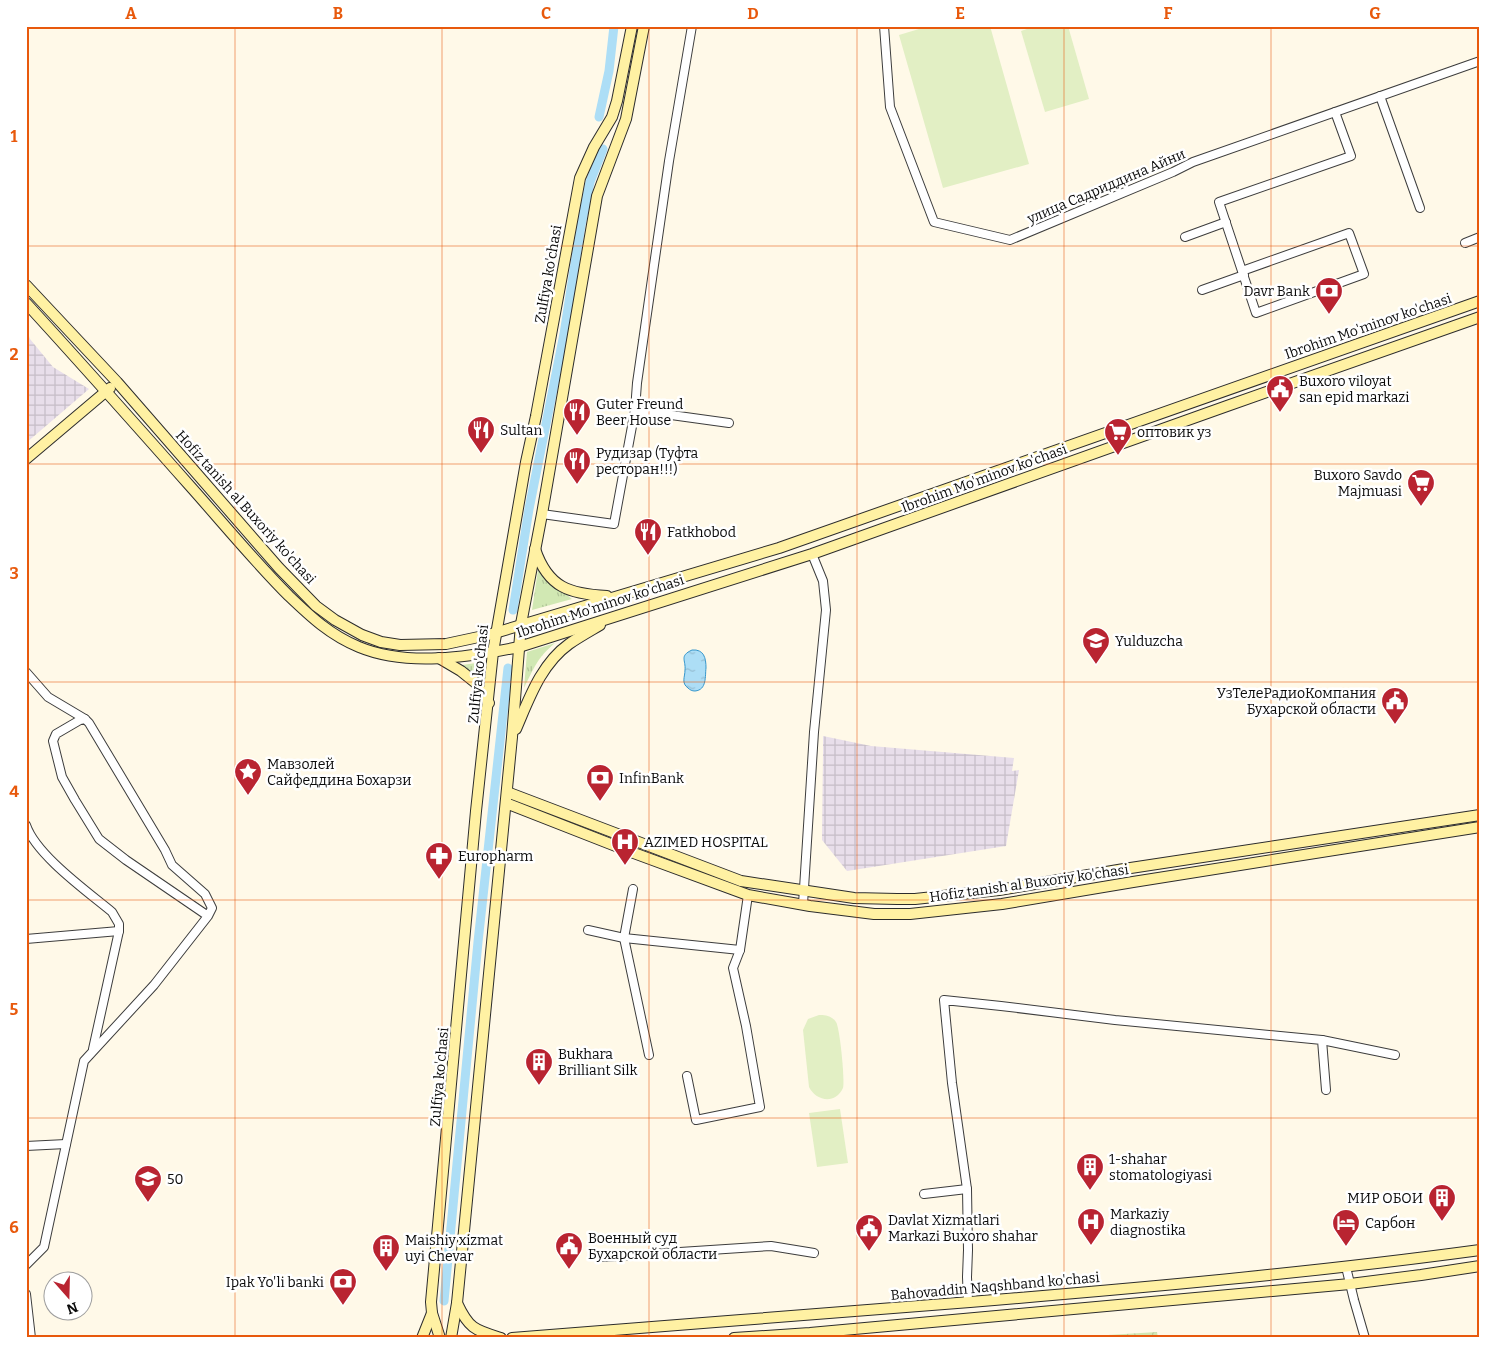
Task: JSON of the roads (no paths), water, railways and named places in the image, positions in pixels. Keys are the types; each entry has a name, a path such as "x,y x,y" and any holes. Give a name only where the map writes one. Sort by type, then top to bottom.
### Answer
{"main road":[{"name":"Zulfiya ko'chasi","path":"440,1338 431,1302 476,811 493,652 526,462 580,178 594,147 612,117 632,26"},
{"path":"452,1338 506,803 521,624 597,196 626,119 644,26"},
{"name":"Hofiz tanish al Buxoriy ko'chasi","path":"26,285 117,382 279,568 316,606 334,620 371,639 400,645 446,644 496,632"},
{"name":"Ibrohim Mo'minov ko'chasi","path":"496,632 779,548 1480,301"},
{"name":"Hofiz tanish al Buxoriy ko'chasi","path":"26,303 107,390 269,576 318,624 358,647 382,654 439,658 493,652"},
{"name":"Ibrohim Mo'minov ko'chasi","path":"493,652 519,647 812,554 1480,317"},
{"path":"26,459 117,382"},
{"path":"535,548 540,563 552,578 564,588 584,594 615,596"},
{"path":"779,548 784,563"},
{"path":"512,737 534,686 548,665 568,644 616,615"},
{"path":"439,658 461,671 476,683 489,703"},
{"name":"Hofiz tanish al Buxoriy ko'chasi","path":"507,792 741,881 854,898 915,900 999,890 1480,815"},
{"name":"Hofiz tanish al Buxoriy ko'chasi","path":"506,803 622,849 744,894 882,914 910,914 1002,904 1480,827"},
{"path":"1392,828 1394,841"},
{"name":"Bahovaddin Naqshband ko'chasi","path":"512,1338 1176,1285 1480,1250"},
{"path":"734,1338 811,1335 1350,1284 1480,1266"},
{"path":"457,1303 464,1319 477,1330 501,1338"},
{"path":"422,1338 432,1312"},
{"path":"811,1335 816,1315"}],"street":[{"path":"542,514 614,524 635,410 637,383 669,161 692,26"},
{"name":"улица Садриддина Айни","path":"884,26 890,107 934,222 1010,240 1174,172 1193,162 1480,61"},
{"path":"1380,96 1420,208"},
{"path":"1202,290 1243,273 1349,233 1364,274 1256,313 1243,273 1226,222 1219,202 1351,156 1335,112"},
{"path":"1185,237 1226,222"},
{"path":"1465,243 1480,237"},
{"path":"635,410 729,423"},
{"path":"803,904 814,732 826,610 823,581 812,554"},
{"path":"26,672 48,697 88,722 172,865 206,894 212,908 208,916 154,985 84,1061 44,1247 26,1265"},
{"path":"85,719 56,734 53,741 62,777 99,839 126,860 208,916"},
{"path":"26,825 36,844 51,860 112,912 119,924 93,1051"},
{"path":"633,889 624,938 649,1055"},
{"path":"686,1076 696,1120 760,1107 746,1026 733,968 740,950 744,894"},
{"path":"588,930 624,938 740,950"},
{"path":"26,938 119,931"},
{"path":"968,1302 966,1189 952,1083 944,1000 1115,1020 1322,1040 1395,1055"},
{"path":"1322,1040 1326,1090"},
{"path":"26,1146 66,1144"},
{"path":"924,1194 966,1189"},
{"path":"604,1258 771,1246 814,1253"},
{"path":"1346,1266 1365,1338"},
{"path":"26,1294 31,1338"}],"water":[{"path":"692,650 702,653 706,664 702,688 695,691 689,689 684,682 684,656"}],"waterway":[{"path":"599,117 609,71 614,26"},
{"path":"513,610 529,509 564,334 581,225 590,182 603,149"},
{"path":"444,1301 478,942 508,668"}],"place":[{"name":"Davr Bank","path":"1329,315"},
{"name":"Buxoro viloyat san epid markazi","path":"1280,413"},
{"name":"Guter Freund Beer House","path":"577,436"},
{"name":"Sultan","path":"481,454"},
{"name":"оптовик уз","path":"1118,456"},
{"name":"Рудизар (Туфта ресторан!!!)","path":"577,485"},
{"name":"Buxoro Savdo Majmuasi","path":"1421,507"},
{"name":"Fatkhobod","path":"648,556"},
{"name":"Yulduzcha","path":"1096,665"},
{"name":"УзТелеРадиоКомпания Бухарской области","path":"1395,725"},
{"name":"Мавзолей Сайфеддина Бохарзи","path":"248,796"},
{"name":"InfinBank","path":"600,802"},
{"name":"AZIMED HOSPITAL","path":"625,866"},
{"name":"Europharm","path":"439,880"},
{"name":"Bukhara Brilliant Silk","path":"539,1086"},
{"name":"1-shahar stomatologiyasi","path":"1090,1191"},
{"name":"50","path":"148,1203"},
{"name":"МИР ОБОИ","path":"1442,1222"},
{"name":"Markaziy diagnostika","path":"1091,1246"},
{"name":"Сарбон","path":"1346,1247"},
{"name":"Davlat Xizmatlari Markazi Buxoro shahar","path":"869,1252"},
{"name":"Военный суд Бухарской области","path":"569,1270"},
{"name":"Maishiy xizmat uyi Chevar","path":"386,1272"},
{"name":"Ipak Yo'li banki","path":"343,1306"}]}
